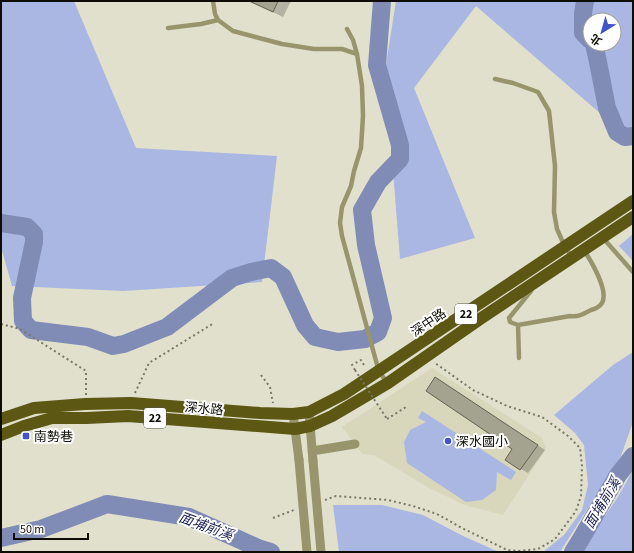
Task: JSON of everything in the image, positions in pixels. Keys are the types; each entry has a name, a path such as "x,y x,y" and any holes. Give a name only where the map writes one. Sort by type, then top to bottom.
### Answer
{"main road":[{"name":"深中路","path":"293,414 309,412 344,394 633,201"},
{"name":"深中路","path":"310,426 332,416 388,383 633,217"},
{"name":"深水路","path":"1,419 34,408 86,404 131,403 275,414 293,414"},
{"name":"深水路","path":"1,435 24,426 52,418 128,416 295,429 310,426"}],"street":[{"path":"309,412 321,552"},
{"path":"293,414 299,460 307,552"},
{"path":"312,451 355,444"}],"lane":[{"path":"213,1 215,14 218,20 233,31 282,44 314,49 342,49 357,54"},
{"path":"168,28 201,24 218,20"},
{"path":"347,29 353,40 357,54 362,86 363,116 360,148 351,186 342,207 340,223 342,236 379,372 388,383"},
{"path":"496,79 513,83 538,92 549,111 555,166 554,212 558,229 565,247 572,257"},
{"path":"603,238 633,272"},
{"path":"540,279 509,318 510,322 518,325 570,316 579,316 597,308 602,303 604,295 598,274 584,250"},
{"path":"518,325 519,358"}],"path":[{"path":"131,403 149,363 214,323"},
{"path":"1,324 20,329 86,371 86,404"},
{"path":"322,501 336,496 388,500 407,504 437,514 507,550 518,552 538,549 555,539 576,511 581,496 582,466 580,448 568,436 542,417 507,406 473,390 425,357"},
{"path":"366,368 361,360 352,365 387,419 406,407"},
{"path":"261,375 270,387 275,414"},
{"path":"273,518 294,510"}],"shaded area":[{"path":"1,1 74,1 136,148 277,156 262,282 123,291 12,286 1,247"},
{"path":"396,1 633,1 633,139 594,108 476,6 414,88 475,238 400,259 385,71"},
{"path":"633,234 633,261 619,246"},
{"path":"633,352 633,422 621,456 560,552 543,552 564,535 582,510 588,485 584,445 575,433 554,415 613,365"},
{"name":"深水國小","path":"432,368 542,438 546,449 503,515 465,505 429,488 374,455 362,454 342,427"},
{"path":"422,411 516,472 511,480 497,472 496,490 482,500 466,502 407,463 404,442 410,430 426,422 418,418"},
{"path":"633,470 633,552 580,552 618,497"},
{"path":"333,505 382,505 423,515 463,536 499,552 339,552"}],"building":[{"path":"249,1 278,1 273,12"},
{"path":"435,377 538,445 520,470 505,460 512,449 426,391"}],"waterway":[{"path":"1,223 27,227 34,234 34,242 22,298 23,321 31,330 88,337 113,346 124,344 167,327 232,278 271,268 283,277 305,325 315,337 338,342 365,339 378,332 383,318 366,245 362,210 378,182 400,159 400,145 377,65 382,1"},
{"path":"583,12 585,1"},
{"path":"596,52 607,108 617,132 625,137 633,136"},
{"name":"面埔前溪","path":"573,552 618,475 633,456"},
{"name":"面埔前溪","path":"1,538 41,529 107,504 189,517 258,548 271,552"}],"place":[{"name":"南勢巷","path":"26,436"},
{"name":"深水國小","path":"448,441"}]}
